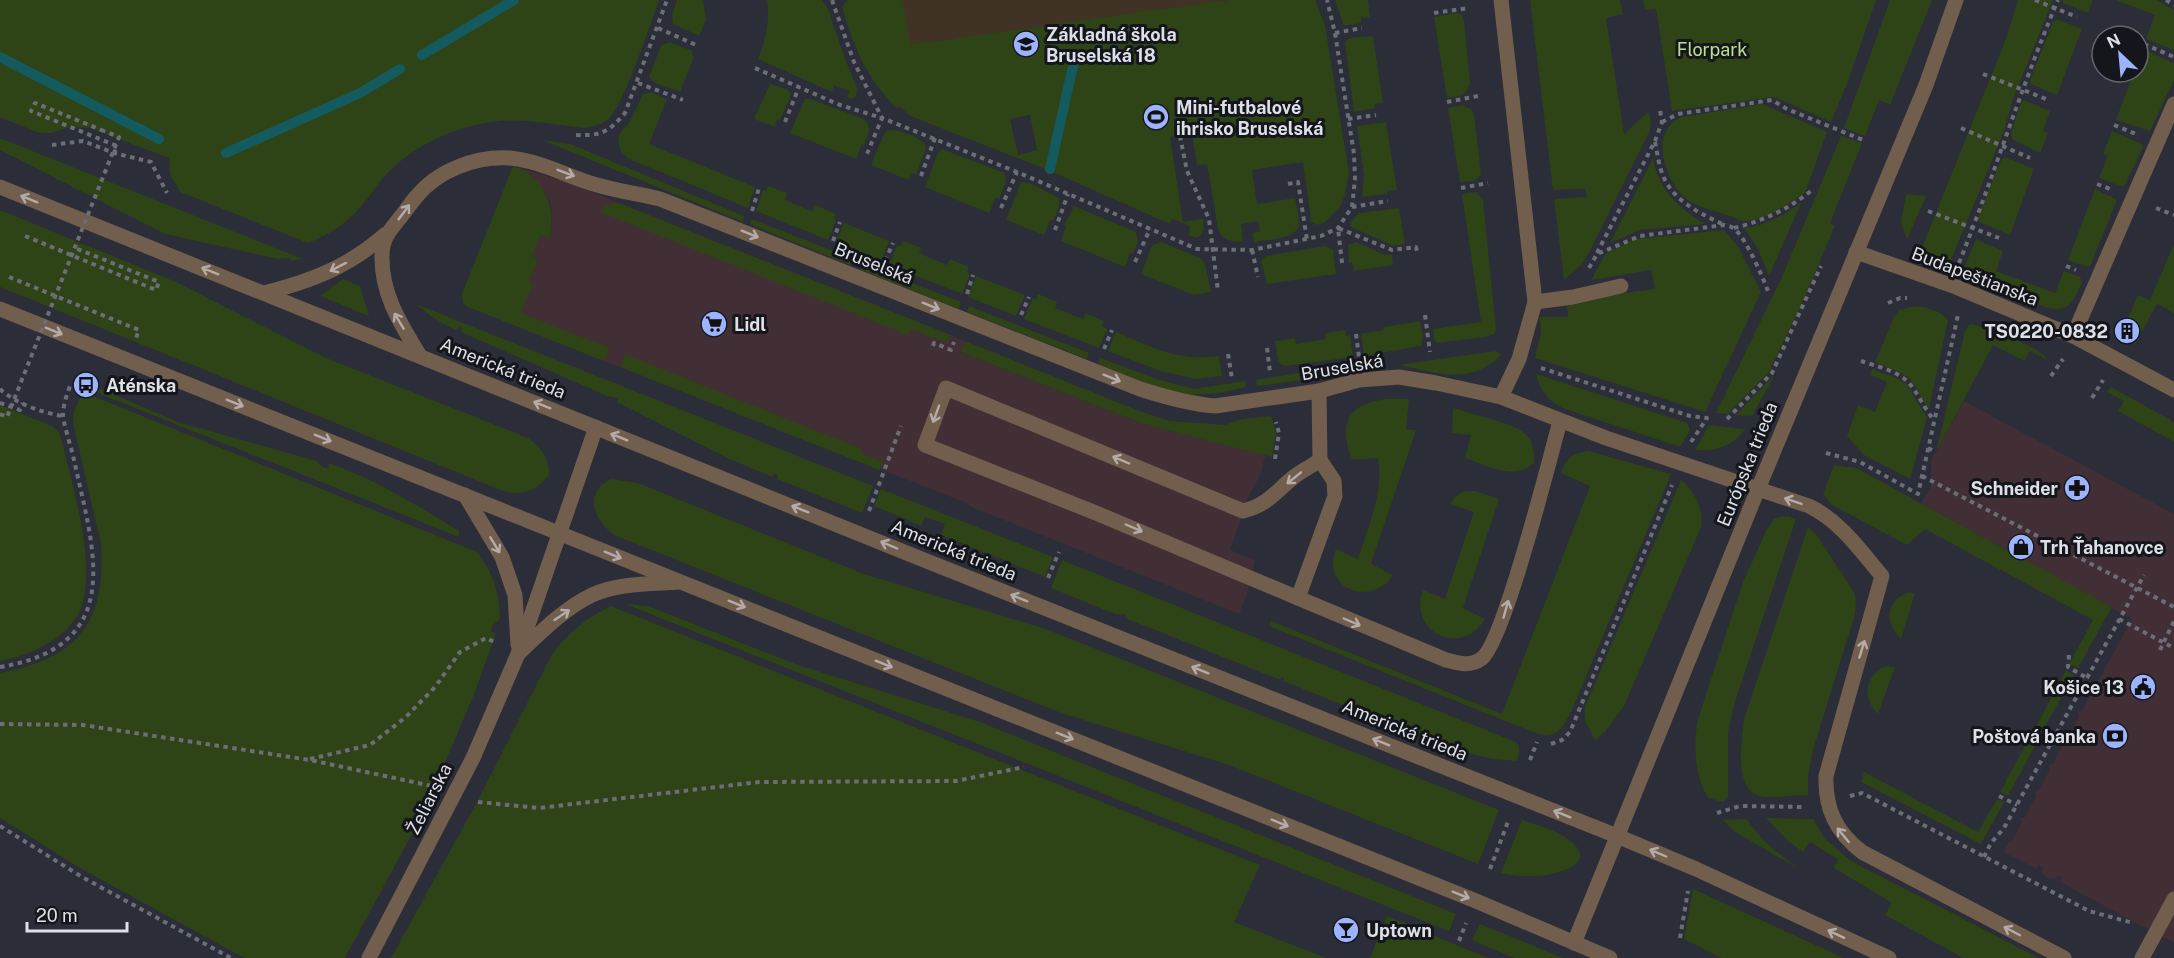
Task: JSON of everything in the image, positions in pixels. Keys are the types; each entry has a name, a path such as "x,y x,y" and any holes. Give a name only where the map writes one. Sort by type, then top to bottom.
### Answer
{"street":[{"path":"1501,0 1535,302 1519,359 1501,397"},
{"name":"Európska trieda","path":"1574,943 1758,489 1926,85 1956,0"},
{"path":"2073,336 2174,104"},
{"name":"Bruselská","path":"264,293 321,275 362,255 386,234 417,195 449,171 484,159 522,160 596,185 660,199 1140,389 1198,405 1215,406 1262,400 1319,391 1359,381 1399,376 1501,397 1560,422 1821,512 1840,528 1882,576 1826,776 1827,805"},
{"name":"Americká trieda","path":"0,187 1617,836 1696,869 1889,958"},
{"path":"386,234 382,252 384,284 394,314 420,356"},
{"name":"Budapeštianska","path":"1856,252 1956,287 2073,336 2174,390"},
{"path":"1535,302 1573,297 1621,286"},
{"path":"0,309 1476,901 1610,958"},
{"path":"1320,460 1295,476 1279,492 1258,507 1243,512 946,388 925,444 1460,664 1474,663 1483,658 1503,620 1560,422"},
{"path":"1298,598 1335,496 1334,482 1320,460 1319,391"},
{"name":"Želiarska","path":"369,958 473,758 518,654 596,427"},
{"path":"465,495 502,557 515,595 518,654"},
{"path":"518,654 551,623 593,595 630,585 682,582"},
{"path":"1827,805 1839,831 1862,852 2064,958"},
{"path":"2142,958 2174,899"}],"path":[{"path":"576,135 591,136 602,133 613,127 625,113 667,0"},
{"path":"832,0 854,62 882,118 867,154"},
{"path":"755,68 840,105 935,138 1197,249 1252,250 1321,237 1338,228 1352,207 1355,179 1348,119 1335,33 1327,0"},
{"path":"2035,0 2077,17"},
{"path":"1956,269 2058,0"},
{"path":"2166,0 2174,5"},
{"path":"1434,13 1468,8"},
{"path":"658,28 696,45"},
{"path":"1335,33 1362,28"},
{"path":"2150,47 2174,57"},
{"path":"1983,74 2046,99"},
{"path":"638,83 683,100"},
{"path":"785,122 799,87"},
{"path":"1447,102 1478,96"},
{"path":"1662,122 1678,114 1772,100 1786,109 1863,140"},
{"path":"0,414 7,417 75,248 119,137 35,103 31,111 114,144 117,146 114,153"},
{"path":"1573,297 1655,141 1662,122 1660,110"},
{"path":"1348,119 1376,115"},
{"path":"1961,129 2030,158"},
{"path":"1180,136 1187,171 1209,219 1218,291"},
{"path":"921,176 935,138"},
{"path":"52,145 83,141 114,153 151,162 167,193"},
{"path":"1655,141 1660,170 1673,192 1689,207 1724,225 1734,228 1750,225 1787,208 1812,190"},
{"path":"1001,208 1017,172"},
{"path":"1288,184 1298,182 1307,240"},
{"path":"1461,188 1488,183"},
{"path":"751,214 759,188"},
{"path":"1055,230 1068,194"},
{"path":"1352,207 1388,201"},
{"path":"1928,211 1999,238"},
{"path":"831,245 840,222"},
{"path":"1597,254 1640,236 1724,225"},
{"path":"1338,228 1392,250 1416,247 1417,251"},
{"path":"1338,228 1342,263"},
{"path":"1734,228 1753,257 1768,291"},
{"path":"1135,262 1150,229"},
{"path":"25,236 156,290 159,282 75,248"},
{"path":"883,267 893,243"},
{"path":"1252,250 1258,277"},
{"path":"1727,419 1772,373 1823,260"},
{"path":"9,277 139,330 136,338 126,334"},
{"path":"1826,453 1860,462 1918,494 1958,315 1956,287"},
{"path":"1018,321 1029,297"},
{"path":"1425,315 1430,351"},
{"path":"1101,354 1112,330"},
{"path":"1356,334 1359,360"},
{"path":"933,346 934,343 951,350"},
{"path":"1267,348 1270,372"},
{"path":"1228,354 1232,379"},
{"path":"1519,359 1690,416 1707,418 1687,449"},
{"path":"1861,360 1896,374 1908,382 1934,420"},
{"path":"2092,398 2105,378"},
{"path":"0,667 36,658 64,642 77,630 87,614 95,566 92,540 63,416 71,384"},
{"path":"0,389 23,403 49,414 63,416"},
{"path":"1262,400 1275,415 1279,433 1275,458 1279,492"},
{"path":"0,403 20,410 23,403"},
{"path":"867,515 901,426"},
{"path":"1928,448 1936,452"},
{"path":"1551,744 1562,740 1570,732 1676,476"},
{"path":"1922,476 2174,607"},
{"path":"1048,578 1059,552"},
{"path":"1984,857 1991,843 2004,828 2144,575"},
{"path":"2119,619 2174,648"},
{"path":"2160,650 2174,621"},
{"path":"310,760 370,745 414,709 435,687 460,652 486,638 518,654"},
{"path":"2069,655 2068,667 2087,678"},
{"path":"0,724 83,725 310,760 456,791 477,802 539,808 759,782 956,781 1024,767"},
{"path":"2035,728 2054,738"},
{"path":"1530,760 1538,742"},
{"path":"1718,813 1740,806 1827,805 1862,793 2089,911"},
{"path":"1999,796 2017,805"},
{"path":"1490,869 1510,815"},
{"path":"0,826 82,877 231,958"},
{"path":"1680,938 1689,888"},
{"path":"1459,942 1468,919"}],"shaded area":[{"name":"Základná škola Bruselská 18","path":"873,0 1310,0 908,81"},
{"path":"520,168 569,183 965,341 961,352 1143,424 1265,455 1261,474 1249,495 1230,550 1255,560 1247,594 1239,614 969,506 969,504 515,326 532,283 529,281 532,256 541,235 549,238 552,224 551,205 544,190"},
{"path":"1964,401 2174,514 2174,943 2060,882 2062,877 2058,875 2056,879 2047,878 2041,872 2043,867 2039,865 2037,869 2003,852 2009,842 2011,843 2022,822 2021,818 2025,817 2036,796 2035,792 2039,790 2050,769 2049,765 2053,764 2064,743 2063,739 2068,737 2079,717 2078,712 2082,711 2093,690 2092,686 2096,685 2132,619 1921,503 1931,487 1931,461"}],"green space":[{"path":"0,0 659,0 622,98 608,119 596,126 583,128 500,121 451,132 407,156 383,178 351,217 331,232 308,243 180,192 170,174 169,158 90,128 70,127 51,133 39,133 0,117"},
{"path":"677,0 703,0 706,20 699,36 673,24 672,14"},
{"path":"767,0 822,0 828,9 857,88 856,97 847,98 849,91 834,85 832,92 758,59 767,30"},
{"path":"847,0 903,0 911,49 912,44 954,39 956,43 956,38 999,32 1000,37 1001,32 1044,26 1045,30 1046,25 1089,19 1091,24 1091,19 1134,13 1135,17 1136,12 1180,7 1181,11 1182,6 1224,1 1225,5 1228,0 1315,0 1325,25 1349,173 1345,195 1340,207 1324,223 1316,225 1309,220 1311,219 1303,162 1252,170 1257,204 1295,198 1299,216 1298,227 1296,231 1286,236 1254,242 1253,233 1260,231 1258,221 1241,224 1243,242 1228,240 1218,229 1207,164 1197,165 1192,134 1170,137 1183,222 1203,219 1203,232 1197,238 1188,235 1190,226 1172,219 1170,224 1048,170 910,116 899,106 897,109 876,85 862,62 842,7","holes":["1030,115 1037,150 1018,155 1010,119"]},
{"path":"1335,0 1368,0 1370,17 1361,18 1361,23 1344,26"},
{"path":"1530,0 1620,0 1623,14 1606,18 1624,134 1648,112 1651,118 1650,130 1589,253 1581,265 1564,280 1554,199 1587,197 1585,189 1553,190"},
{"name":"Florpark","path":"1643,0 1876,0 1847,84 1831,122 1774,97 1672,111 1656,9 1645,10"},
{"path":"1890,0 1932,0 1890,105 1879,100 1865,136 1844,128"},
{"path":"2018,0 2053,0 2013,99 2004,131 1947,270 1919,255 2006,39"},
{"path":"2063,0 2093,0 2088,13 2063,3"},
{"path":"2115,0 2157,0 2174,10 2174,50 2150,41 2150,28 2155,15"},
{"path":"1456,13 1462,15 1464,20 1470,84 1461,95 1447,98 1434,17"},
{"path":"2057,19 2082,29 2057,95 2031,84 2030,80 2053,22"},
{"path":"1373,36 1383,103 1374,104 1375,108 1354,112 1345,42 1349,38"},
{"path":"670,42 693,51 694,57 680,92 655,83 649,77 661,45"},
{"path":"2150,52 2174,63 2174,80 2150,131 2116,120 2130,84 2150,84"},
{"path":"770,84 787,89 790,93 790,98 780,120 777,119 775,127 754,119"},
{"path":"650,92 667,99 649,144 755,187 748,208 629,159 621,152 618,140 620,133 628,125 643,94"},
{"path":"805,99 867,122 868,134 856,159 790,133"},
{"path":"2024,100 2050,111 2043,131 2048,133 2040,153 2012,139 2011,134 2021,102"},
{"path":"1762,104 1827,132 1805,193 1770,214 1745,221 1699,206 1683,196 1670,177 1663,154 1666,132 1672,123 1682,117"},
{"path":"1462,105 1471,109 1474,114 1481,174 1475,181 1460,182 1448,108"},
{"path":"1386,122 1397,190 1387,191 1387,194 1362,197 1364,175 1357,126"},
{"path":"888,130 908,134 925,144 926,148 916,175 912,173 908,180 871,165 884,134"},
{"path":"2112,131 2142,144 2143,148 2124,186 2099,178 2108,156 2103,154"},
{"path":"1841,136 1862,143 1830,223 1835,226 1803,301 1769,372 1728,414 1716,413 1781,279"},
{"path":"0,138 303,259 290,261 290,258 278,259 165,234 0,150"},
{"path":"542,140 570,144 744,216 743,222"},
{"path":"942,149 1005,173 1006,181 999,199 995,198 989,213 925,187 937,155"},
{"path":"2005,157 2034,169 2010,235 1982,223 1978,217 2001,160"},
{"path":"1653,158 1660,180 1671,197 1678,205 1705,224 1640,230 1610,243"},
{"path":"513,166 524,170 540,185 546,194 551,216 549,238 541,235 532,256 538,259 529,281 533,283 521,313 610,348 604,361 463,303 462,294"},
{"path":"1021,182 1030,183 1059,198 1059,207 1044,235 1006,220"},
{"path":"768,186 787,193 785,200 812,211 815,205 836,214 828,240 756,211 763,190 766,191"},
{"path":"2095,189 2117,200 2088,267 2068,260"},
{"path":"1476,192 1483,200 1496,330 1494,334 1486,337 1437,343 1433,329 1481,322 1462,194"},
{"path":"1906,194 1926,196 1907,240 1901,222"},
{"path":"616,203 951,335 947,343 911,329 908,335 600,212 605,206"},
{"path":"1801,203 1769,276 1757,247 1744,228 1766,223"},
{"path":"1074,206 1136,232 1138,242 1133,253 1130,253 1125,267 1061,241 1066,226 1064,225"},
{"path":"1399,208 1405,244 1394,246 1351,227 1350,223 1359,213"},
{"path":"0,210 176,282 326,358 528,438 544,454 549,475 540,485 529,491 516,493 503,491 0,287"},
{"path":"752,219 851,258 850,265 750,224"},
{"path":"844,223 889,241 881,262 836,243"},
{"path":"1724,230 1738,247 1761,292 1705,412 1535,358 1541,332 1540,317 1568,317 1567,306 1623,293 1655,289 1651,270 1591,280 1605,254 1635,239"},
{"path":"1976,239 2003,251 1996,271 2055,293 2064,271 2080,277 2082,283 2070,304 2056,309 1961,275"},
{"path":"903,241 921,248 919,253 947,265 950,259 969,267 967,272 970,274 962,294 889,265 897,245 900,246"},
{"path":"1161,242 1200,258 1205,264 1211,292 1194,295 1141,274 1151,248"},
{"path":"1356,242 1383,254 1392,255 1393,265 1354,271 1352,262 1349,262 1348,245"},
{"path":"2174,244 2174,313 2157,304 2135,344 2129,340 2138,324 2128,318 2138,295 2150,300"},
{"path":"1325,246 1333,250 1336,274 1267,284 1261,261 1266,256"},
{"path":"863,264 961,302 959,309 861,270"},
{"path":"976,276 1025,295 1016,316 968,297"},
{"path":"343,279 360,286 369,316 320,296"},
{"path":"1038,294 1057,302 1055,308 1083,319 1086,313 1104,321 1102,326 1107,329 1099,348 1024,319 1033,298 1036,300"},
{"path":"416,304 873,486 862,513 777,479 778,475 774,474 773,477 729,459 617,402 618,398 607,396 461,332 462,328 459,327 457,330 446,325"},
{"path":"969,306 1089,353 1087,359 967,312"},
{"path":"1914,306 1932,310 1948,320 1929,409 1910,379 1875,362 1894,317 1899,310"},
{"path":"1420,321 1423,337 1421,346 1364,356 1361,334 1383,330 1384,327"},
{"path":"1973,324 2026,344 2036,349 2047,360 2030,351 2025,361 1993,345 1936,452 1965,331 1969,325"},
{"path":"1345,330 1346,336 1350,335 1353,357 1286,366 1281,365 1278,360 1275,341 1295,338 1296,344 1326,339 1325,333"},
{"path":"1116,332 1178,355 1219,356 1222,376 1196,379 1160,371 1108,351"},
{"path":"965,341 1170,421 1225,425 1242,419 1271,416 1276,433 1272,457 1143,424 961,352"},
{"path":"1496,351 1501,355 1489,365 1464,374 1452,375 1397,365"},
{"path":"625,354 862,449 861,453 883,462 879,470 620,367"},
{"path":"1100,358 1157,379 1194,389 1245,381 1246,387 1209,394 1180,393 1152,386 1111,370 1098,364"},
{"path":"1334,367 1338,375 1257,386 1256,380"},
{"path":"1872,369 1906,383 1927,418 1910,479 1864,455 1847,436 1858,405 1875,412 1887,382 1870,375"},
{"path":"1536,374 1687,423 1690,430 1680,447 1562,408 1545,394"},
{"path":"1775,374 1752,416 1735,415 1736,415"},
{"path":"87,383 178,422 317,461 322,467 328,469 329,463 346,470 380,485 428,512 459,531 459,537 85,388"},
{"path":"2111,387 2174,422 2174,442 2118,411 2124,401 2107,392"},
{"path":"83,392 477,552 491,575 499,600 500,619 492,626 491,632 496,633 475,692 425,810 345,958 244,958 80,868 0,818 0,673 49,658 67,647 81,633 92,616 98,596 101,544 73,423 74,411"},
{"path":"1386,399 1409,399 1406,429 1416,430 1371,564 1393,575 1383,585 1372,591 1361,592 1341,583 1335,574 1333,563 1336,549 1358,559 1377,496 1378,458 1352,460 1346,426 1354,411 1362,406"},
{"path":"0,405 52,426 58,431 72,481 82,530 86,578 84,599 77,616 63,633 33,651 0,661"},
{"path":"1453,408 1503,423 1524,433 1532,444 1534,463 1517,471 1509,471 1491,468 1465,458 1471,435 1452,433"},
{"path":"1709,425 1745,429 1735,440 1723,447 1695,450"},
{"path":"1588,451 1671,474 1574,705 1565,723 1557,732 1546,735 1538,734 1269,626 1271,621 1502,714 1590,486 1561,473 1571,457"},
{"path":"1834,465 1856,468 2112,607 2078,668 2069,664 2093,620 1925,529 1907,545 1832,505 1823,494"},
{"path":"612,479 638,483 864,574 1046,629 1499,810 1478,864 1229,765 1061,713 614,535 601,522 594,506 597,491"},
{"path":"1681,480 1697,501 1701,514 1701,527 1624,706 1605,732 1595,740 1585,721 1585,707"},
{"path":"881,489 1053,557 1045,577 941,535 945,524 925,517 921,526 874,506"},
{"path":"1464,491 1475,491 1499,499 1463,608 1485,619 1475,631 1464,637 1451,638 1440,635 1430,628 1423,618 1420,605 1423,590 1445,599 1474,512 1450,504"},
{"path":"1788,516 1796,519 1734,705 1728,732 1728,797 1723,802 1708,798 1700,780 1695,752 1697,722 1743,582 1766,531 1774,519"},
{"path":"1808,527 1816,534 1854,592 1855,614 1813,750 1808,777 1808,795 1765,797 1751,792 1743,774 1741,751 1744,719"},
{"path":"1062,560 1516,742 1519,749 1517,761 1493,759 1456,750 1457,746 1454,744 1452,748 1375,718 1376,715 1373,714 1371,717 1283,681 1282,676 1280,680 1125,618 1126,614 1115,614 1051,588"},
{"path":"1907,593 1915,593 1901,639 1892,627 1889,614 1894,602"},
{"path":"625,604 648,606 798,665 980,722 1456,914 1449,931"},
{"path":"611,606 1260,865 1234,922 1326,958 391,958 477,802 551,656 578,627"},
{"path":"1887,666 1895,667 1878,714 1869,701 1868,687 1874,675"},
{"path":"2066,670 2074,675 2044,728 2037,725"},
{"path":"2033,731 2041,735 2008,796 2000,792"},
{"path":"1864,772 1978,832 1997,799 2004,802 1981,844 1861,782"},
{"path":"1766,818 1813,819 1825,839 1851,861 2039,958 1963,958 1885,915 1892,903 1834,868 1838,859 1810,842 1803,852 1788,841"},
{"path":"1747,819 1764,840 1799,869 1734,831 1723,820"},
{"path":"1522,820 1551,830 1571,841 1580,853 1579,859 1561,872 1533,876 1501,873"},
{"path":"1693,889 1844,958 1721,958 1684,939"},
{"path":"1387,916 1488,958 1370,958"},
{"path":"1480,924 1563,958 1514,958 1472,940"}],"waterway":[{"path":"422,55 514,0"},
{"path":"0,57 159,139"},
{"path":"1050,169 1074,61"},
{"path":"226,153 360,93 400,69"}],"place":[{"name":"Základná škola Bruselská 18","path":"1026,44"},
{"name":"Mini-futbalové ihrisko Bruselská","path":"1156,117"},
{"name":"Lidl","path":"714,324"},
{"name":"TS0220-0832","path":"2127,331"},
{"name":"Aténska","path":"86,385"},
{"name":"Schneider","path":"2077,488"},
{"name":"Trh Ťahanovce","path":"2021,547"},
{"name":"Košice 13","path":"2143,687"},
{"name":"Poštová banka","path":"2115,736"},
{"name":"Uptown","path":"1346,930"}]}
